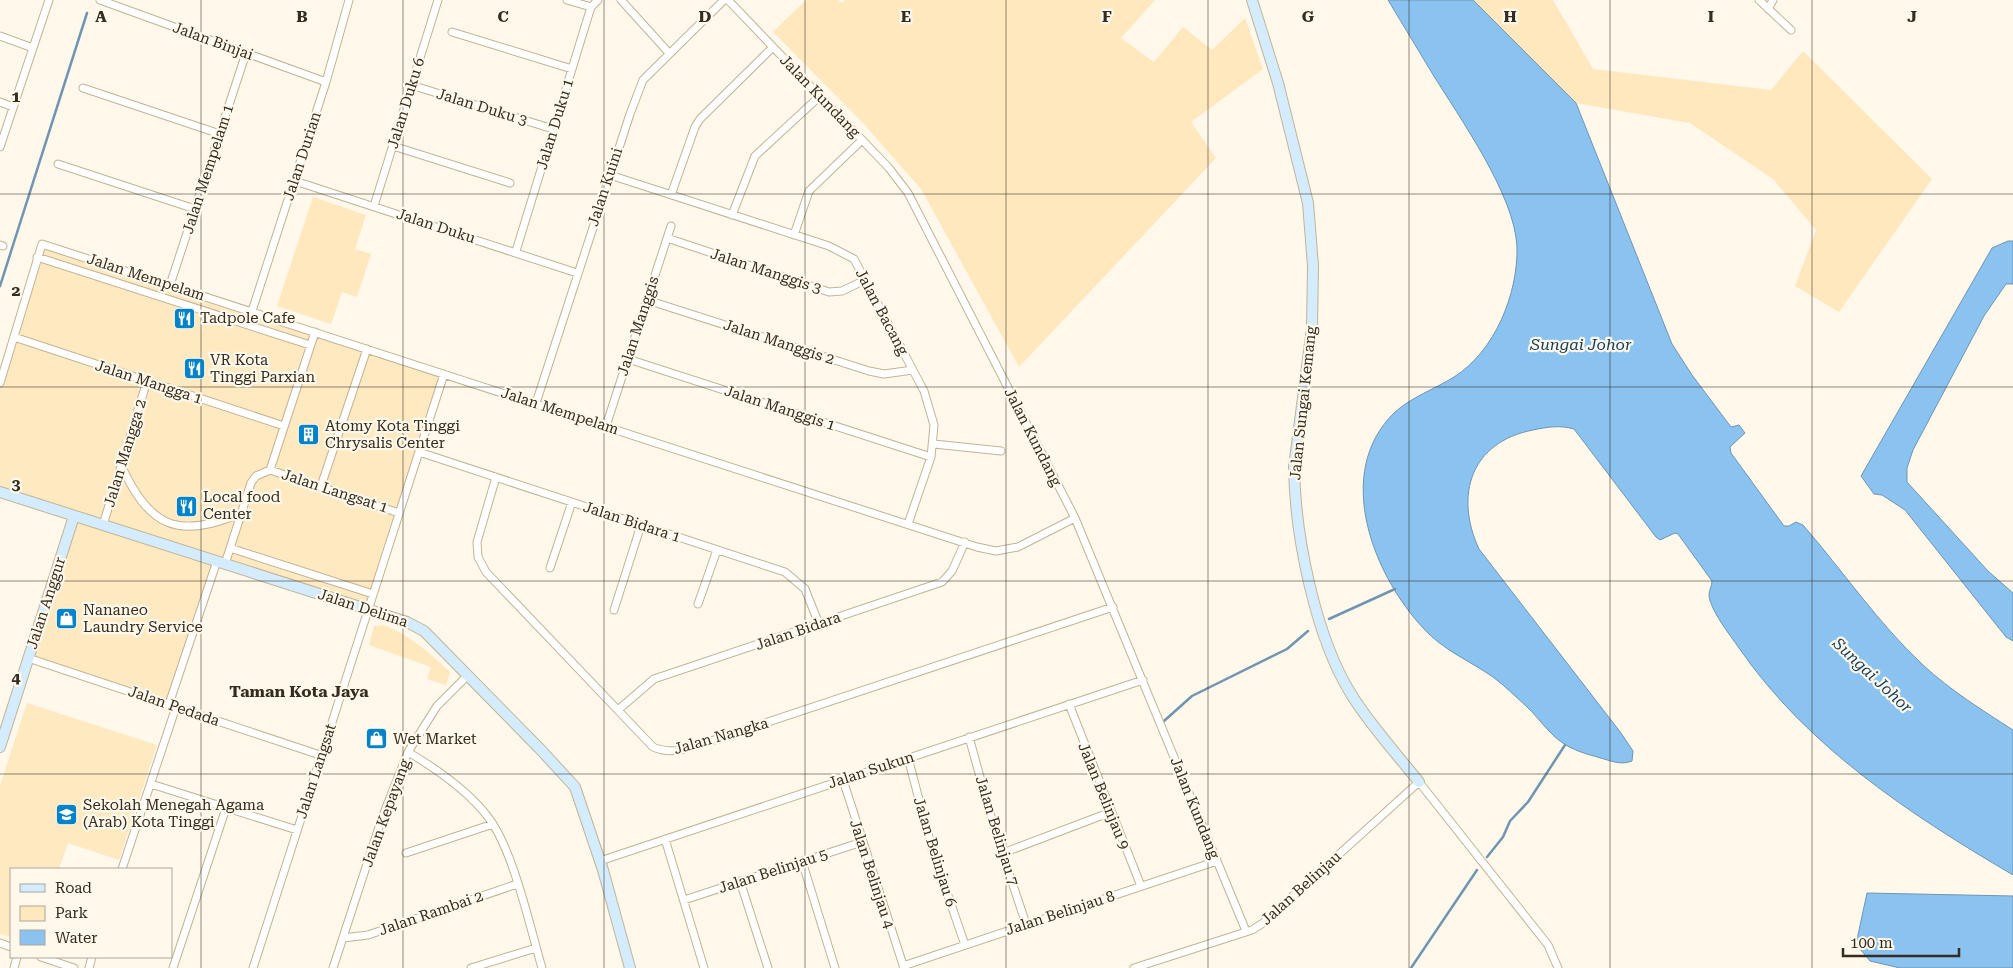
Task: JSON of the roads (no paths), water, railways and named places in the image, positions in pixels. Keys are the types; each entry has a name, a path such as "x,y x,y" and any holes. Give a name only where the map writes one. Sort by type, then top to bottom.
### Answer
{"street":[{"path":"0,147 49,0"},
{"name":"Jalan Binjai","path":"100,0 326,82"},
{"name":"Jalan Durian","path":"252,311 326,82 349,0"},
{"name":"Jalan Duku 6","path":"374,206 438,0"},
{"path":"568,0 591,7"},
{"name":"Jalan Duku 1","path":"516,251 591,7 598,0"},
{"path":"621,0 669,54"},
{"name":"Jalan Kuini","path":"536,403 577,273 643,80 726,0"},
{"name":"Jalan Kundang","path":"726,0 862,140 894,174 908,193 1075,518 1246,932"},
{"name":"Jalan Sungai Kemang","path":"1252,0 1278,83 1308,204 1313,266 1312,328 1294,467 1294,487 1304,557 1326,644 1336,668 1352,696 1419,782"},
{"path":"1759,0 1791,30"},
{"path":"1768,9 1773,0"},
{"path":"452,32 572,69"},
{"path":"0,36 33,48"},
{"path":"670,195 695,127 773,47"},
{"name":"Jalan Mempelam 1","path":"170,285 246,53"},
{"name":"Jalan Duku 3","path":"411,85 553,129"},
{"path":"83,88 220,134"},
{"path":"732,215 754,156 820,96"},
{"path":"0,102 14,107"},
{"path":"794,235 809,191 862,140"},
{"path":"393,146 510,182"},
{"path":"58,164 195,209"},
{"name":"Jalan Bacang","path":"610,175 829,246 854,259 924,391 934,425 934,444 931,457 908,524"},
{"name":"Jalan Duku","path":"295,181 516,251 577,273"},
{"name":"Jalan Manggis","path":"606,426 670,226"},
{"name":"Jalan Manggis 3","path":"667,238 829,292 842,291 865,280"},
{"name":"Jalan Mempelam","path":"310,345 38,257 42,244 996,551 1018,548 1075,518"},
{"path":"0,383 38,257"},
{"name":"Jalan Manggis 2","path":"647,300 869,371 884,374 913,370"},
{"path":"122,868 221,562 230,548 251,483 256,476 270,470 314,332"},
{"name":"Jalan Mangga 1","path":"14,337 284,426"},
{"path":"322,486 367,349"},
{"name":"Jalan Manggis 1","path":"628,359 931,457"},
{"name":"Jalan Langsat","path":"253,968 444,374"},
{"name":"Jalan Mangga 2","path":"102,525 147,381"},
{"path":"934,444 1000,451"},
{"name":"Jalan Bidara 1","path":"419,452 785,572 805,589 819,624"},
{"path":"121,465 138,499 149,511 169,523 193,528 207,526 241,514"},
{"name":"Jalan Langsat 1","path":"270,470 399,513"},
{"name":"Jalan Nangka","path":"496,477 477,542 478,557 486,572 653,747 663,752 674,752 817,707 910,673 1113,607"},
{"name":"Jalan Delima","path":"0,492 416,626 468,675 575,787 600,861 630,968"},
{"path":"550,568 572,502"},
{"name":"Jalan Anggur","path":"0,745 74,516"},
{"path":"614,610 641,525"},
{"name":"Jalan Bidara","path":"618,710 654,679 942,582 952,571 965,542"},
{"name":"Jalan Delima","path":"230,548 373,594"},
{"path":"698,604 717,550"},
{"name":"Jalan Pedada","path":"28,658 320,755"},
{"name":"Jalan Kepayang","path":"333,968 382,818 408,752 437,706 468,675"},
{"name":"Jalan Sukun","path":"600,861 1143,680"},
{"name":"Jalan Belinjau 9","path":"1068,704 1141,886"},
{"name":"Jalan Belinjau 7","path":"969,738 1026,924"},
{"path":"408,752 442,774 482,810 493,824 507,854 542,968"},
{"name":"Jalan Belinjau 6","path":"908,758 934,852 965,945"},
{"name":"Jalan Belinjau 4","path":"842,780 903,967"},
{"path":"1419,782 1548,946 1558,968"},
{"name":"Jalan Belinjau","path":"1134,968 1246,932 1263,923 1419,782"},
{"path":"151,784 297,830"},
{"path":"172,968 226,808"},
{"path":"1003,854 1111,812"},
{"path":"406,854 493,824"},
{"path":"665,839 704,968"},
{"name":"Jalan Belinjau 5","path":"684,900 862,842"},
{"path":"802,861 835,968"},
{"name":"Jalan Belinjau 8","path":"903,967 1217,861"},
{"path":"740,881 768,968"},
{"name":"Jalan Rambai 2","path":"343,938 368,935 517,884"},
{"path":"471,968 536,948"},
{"path":"43,958 74,968"}],"water":[{"name":"Sungai Johor","path":"1388,0 1473,0 1576,103 1672,344 1692,375 1731,427 1739,425 1745,433 1730,447 1731,453 1784,526 1789,526 1796,522 1803,525 1891,632 1923,665 1955,691 2013,730 2013,875 1899,803 1829,748 1796,717 1766,684 1721,622 1710,601 1709,593 1712,581 1678,534 1675,533 1660,540 1656,537 1574,429 1554,427 1533,430 1512,436 1495,446 1482,459 1473,474 1469,491 1468,509 1479,549 1621,733 1633,751 1632,761 1621,763 1611,761 1579,751 1560,741 1497,680 1431,636 1406,607 1389,581 1376,553 1367,523 1363,493 1366,464 1376,437 1394,413 1415,398 1454,377 1469,366 1492,337 1508,302 1516,265 1517,247 1514,226 1507,204 1484,157"},
{"path":"2008,241 2013,241 2013,284 2006,284 1984,316 1913,450 1907,468 1907,482 1988,571 2013,593 2013,641 2006,637 1905,510 1882,495 1874,494 1861,476 1992,248"},
{"path":"1867,893 2013,896 2013,968 1900,968 1870,961 1856,944"}],"waterway":[{"path":"0,286 87,13"},
{"path":"1329,619 1395,589"},
{"path":"1164,721 1192,696 1287,649 1308,631"},
{"path":"1487,857 1503,837 1510,821 1528,802 1565,745"},
{"path":"1411,968 1477,870"}],"place":[{"name":"Tadpole Cafe","path":"184,318"},
{"name":"VR Kota Tinggi Parxian","path":"194,369"},
{"name":"Atomy Kota Tinggi Chrysalis Center","path":"309,435"},
{"name":"Local food Center","path":"187,506"},
{"name":"Nananeo Laundry Service","path":"67,619"},
{"name":"Wet Market","path":"377,739"},
{"name":"Sekolah Menegah Agama (Arab) Kota Tinggi","path":"67,814"}],"district":[{"name":"Taman Kota Jaya","path":"299,691"}]}
